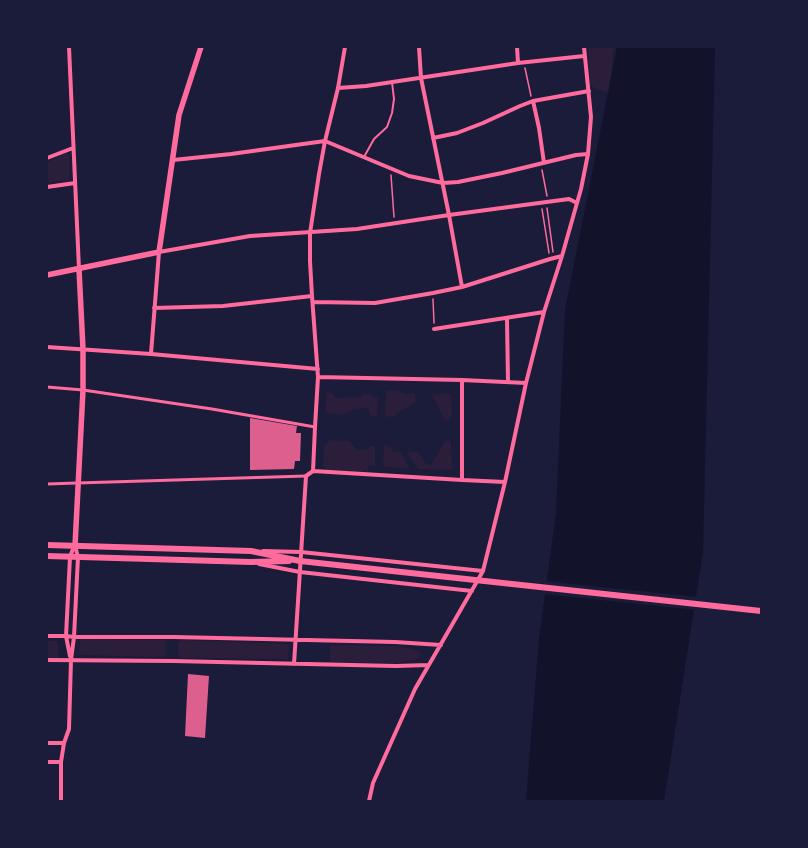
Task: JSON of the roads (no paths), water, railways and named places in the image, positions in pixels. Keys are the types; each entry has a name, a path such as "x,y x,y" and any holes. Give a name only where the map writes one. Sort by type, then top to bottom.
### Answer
{"highway":[{"path":"47,545 251,551 300,561 761,611"},
{"path":"47,556 251,562 300,561"}],"main road":[{"path":"47,275 159,252 179,116 201,47"},
{"path":"75,546 77,483 83,390 83,349 79,269"}],"street":[{"path":"69,47 79,269"},
{"path":"314,471 318,369 312,296 310,233 325,141 338,88 345,47"},
{"path":"419,47 421,78 443,183 462,286"},
{"path":"517,47 518,63"},
{"path":"369,801 374,783 393,736 415,689 483,571 505,482 526,383 544,312 581,189 588,154 591,117 584,47"},
{"path":"338,88 366,86 524,62 584,56"},
{"path":"433,138 457,133 533,101 589,91"},
{"path":"533,101 539,128 543,163"},
{"path":"173,160 231,154 325,141 409,176 443,183 458,182 588,154"},
{"path":"47,158 73,148"},
{"path":"47,187 75,183"},
{"path":"150,354 159,252 250,236 357,229 569,199 577,203"},
{"path":"313,302 375,303 433,293 462,286 562,256"},
{"path":"154,308 224,306 312,296"},
{"path":"434,329 507,319 544,312"},
{"path":"507,319 508,382"},
{"path":"47,347 150,354 318,369"},
{"path":"318,377 526,383"},
{"path":"462,380 462,480"},
{"path":"47,387 83,390 212,409 315,427"},
{"path":"47,484 306,476 314,471 505,482"},
{"path":"294,664 306,476"},
{"path":"71,660 66,636 70,557 75,546"},
{"path":"61,801 61,762 64,743 69,729 71,660 74,637 78,557 75,546"},
{"path":"251,551 301,552 483,571"},
{"path":"251,562 300,572 472,591"},
{"path":"47,636 395,642 441,645"},
{"path":"47,660 180,661 396,666 428,665"},
{"path":"47,743 64,743"},
{"path":"47,762 61,762"}],"lane":[{"path":"364,157 374,139 387,126 392,113 394,99 392,82"}]}
